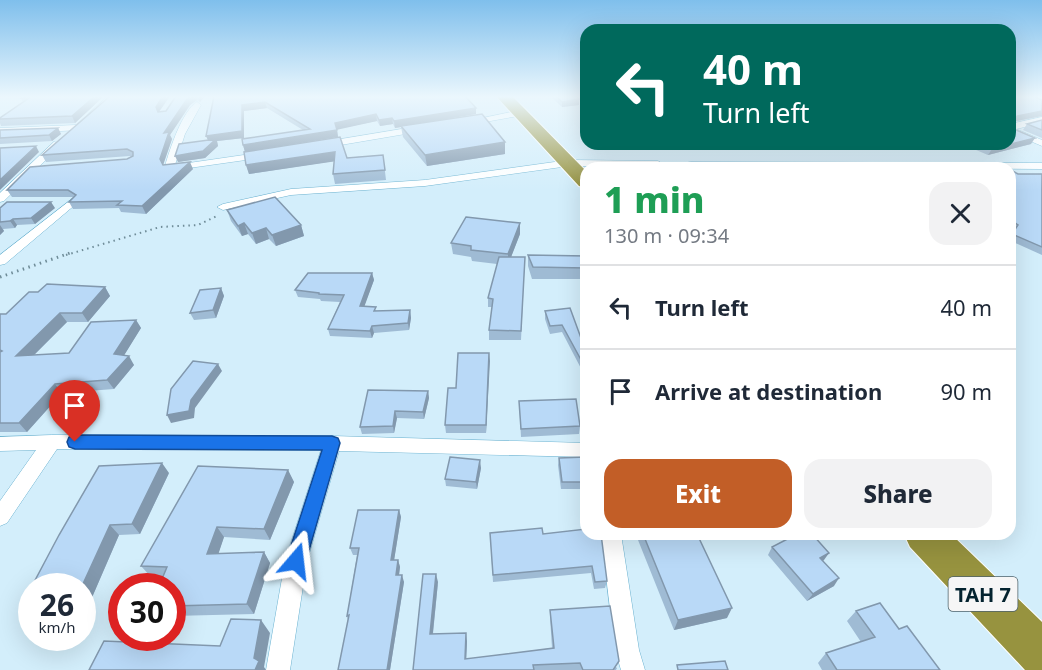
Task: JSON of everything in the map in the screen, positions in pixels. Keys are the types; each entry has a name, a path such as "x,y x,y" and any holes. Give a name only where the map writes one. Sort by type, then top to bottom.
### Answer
{"highway":[{"path":"534,127 580,176"},
{"name":"TAH 7","path":"930,540 1042,654"}],"street":[{"path":"182,127 174,147 170,166 172,169 270,154"},
{"path":"0,131 78,128"},
{"path":"4,202 54,146 78,128"},
{"path":"314,146 428,128"},
{"path":"1016,130 1042,143"},
{"path":"42,146 54,146"},
{"path":"223,207 291,192 449,180 484,176 519,168 580,163"},
{"path":"1016,166 1042,166"},
{"path":"32,169 54,167"},
{"path":"2,258 72,202 48,202"},
{"path":"0,517 52,442"},
{"path":"0,444 52,442 332,443 580,450"},
{"path":"278,670 296,561 332,443"},
{"path":"612,540 627,650 633,670"}],"path":[{"path":"0,277 60,255 160,227 198,225 219,215 223,207"}],"building":[{"path":"74,127 168,127 164,133 169,132 160,159 163,165 190,162 142,206 117,205 122,201 69,202 76,195 68,190 7,190 30,167 127,159 133,156 133,152 127,149 42,155"},
{"path":"208,127 242,127 242,131 206,136"},
{"path":"307,127 336,127 337,130 243,145 242,139 310,129"},
{"path":"402,127 493,127 505,142 425,155"},
{"path":"58,128 49,135 0,138 0,130"},
{"path":"1016,130 1035,138 1016,143"},
{"path":"340,137 347,158 383,155 385,170 333,174 335,152 246,165 244,152"},
{"path":"216,139 203,151 175,156 179,144"},
{"path":"36,146 0,180 0,148"},
{"path":"1016,173 1042,174 1042,247 1016,236 1018,225 1016,224"},
{"path":"275,197 301,225 272,235 266,228 252,233 244,223 238,226 227,210"},
{"path":"7,202 51,202 31,218 0,222 0,208"},
{"path":"466,217 520,223 508,254 471,250 471,246 451,243"},
{"path":"528,255 580,256 580,268 533,267"},
{"path":"499,257 525,257 521,331 489,330 493,299 488,298"},
{"path":"308,273 372,273 360,306 376,307 374,311 410,310 408,323 372,326 370,331 328,329 344,295 295,290"},
{"path":"47,284 105,287 82,313 60,313 16,356 69,353 91,322 136,320 114,354 129,356 107,380 55,384 19,423 0,423 0,352 2,351 0,350 0,314 6,314 29,292 38,292"},
{"path":"221,288 213,310 190,313 200,290"},
{"path":"570,308 580,335 580,358 562,325 550,326 545,311"},
{"path":"458,353 489,353 486,425 445,425 448,388 456,388"},
{"path":"193,361 218,364 191,400 189,411 167,415 171,389"},
{"path":"368,390 428,391 423,412 395,411 393,426 360,427"},
{"path":"576,399 580,426 521,429 519,401"},
{"path":"450,457 480,460 476,482 445,479"},
{"path":"580,457 580,482 562,482 559,458"},
{"path":"162,463 132,524 110,525 88,573 39,573 59,535 99,466"},
{"path":"198,466 288,470 264,529 217,527 207,554 264,552 247,604 186,606 186,573 164,573 167,567 141,566"},
{"path":"358,510 399,510 391,560 398,560 396,575 402,575 387,670 338,670 359,548 350,548"},
{"path":"542,528 543,534 580,530 580,540 602,540 607,581 595,582 592,566 493,575 490,533"},
{"path":"645,540 700,540 732,608 678,620"},
{"path":"785,540 817,540 829,553 820,558 839,578 813,594 772,547"},
{"path":"423,574 436,574 430,634 466,633 465,659 554,648 550,610 610,606 619,661 613,670 583,670 580,663 533,665 534,670 413,670"},
{"path":"880,603 899,629 907,626 940,670 837,670 826,653 875,637 856,611"},
{"path":"231,619 261,620 254,658 259,661 255,670 89,670 104,641 108,641 108,651 186,651 186,645 220,646"},
{"path":"725,661 728,670 678,670 677,665"}],"route":[{"path":"75,442 332,443 296,561"}]}
